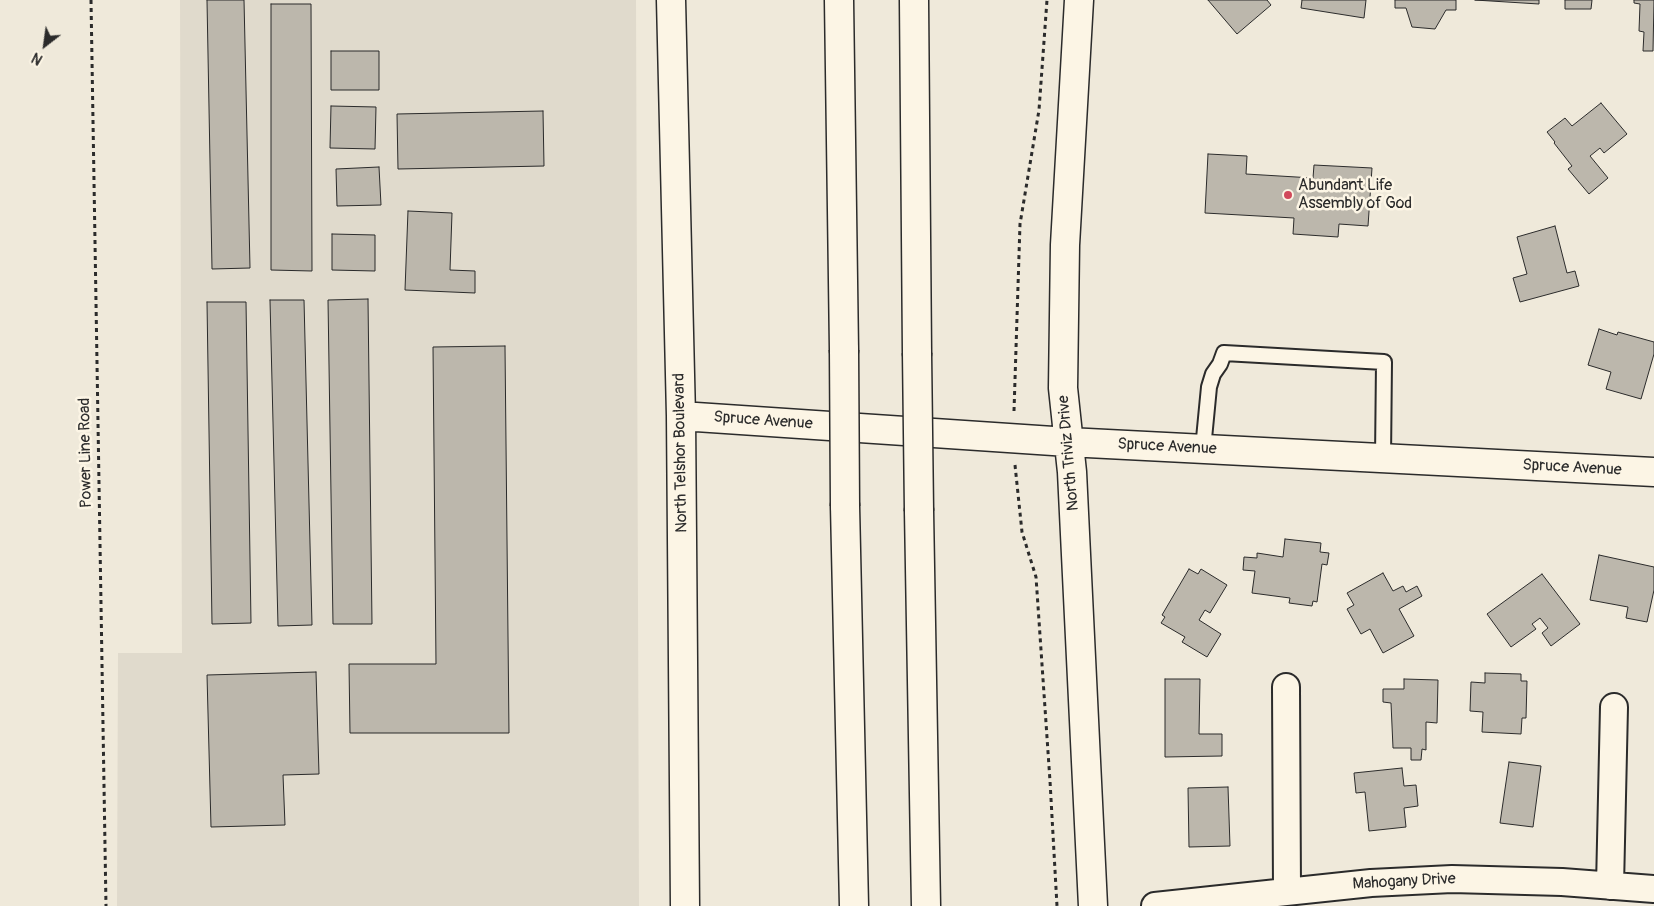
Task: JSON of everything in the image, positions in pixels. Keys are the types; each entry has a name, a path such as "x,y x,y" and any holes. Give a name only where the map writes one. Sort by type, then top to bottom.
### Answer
{"main road":[{"name":"North Telshor Boulevard","path":"671,0 681,416 685,906"},
{"path":"839,0 845,506 854,906"},
{"path":"914,0 919,511 926,906"},
{"name":"North Triviz Drive","path":"1079,0 1065,245 1063,388 1072,472 1092,906"},
{"name":"Spruce Avenue","path":"681,416 1068,442 1654,472"}],"street":[{"path":"1286,687 1287,891"},
{"path":"1610,886 1614,707"},
{"name":"Mahogany Drive","path":"1155,906 1371,883 1452,879 1491,879 1654,889"}],"lane":[{"path":"1203,449 1209,386 1224,352 1384,362 1383,458"}],"path":[{"name":"Power Line Road","path":"91,0 106,906"}],"shaded area":[{"path":"180,0 636,0 639,906 117,906 118,653 182,653"}],"building":[{"path":"207,0 244,0 250,268 212,269"},
{"path":"1208,0 1267,0 1271,5 1237,34"},
{"path":"1302,0 1366,0 1364,18 1301,8"},
{"path":"1395,0 1456,0 1456,10 1446,10 1435,29 1412,27 1406,8 1395,8"},
{"path":"1475,0 1539,0 1539,4"},
{"path":"1565,0 1592,0 1591,9 1565,9"},
{"path":"1634,0 1654,0 1653,51 1643,51 1644,32 1639,31 1640,4 1634,3"},
{"path":"271,4 311,4 312,271 271,270"},
{"path":"331,51 379,51 379,90 331,90"},
{"path":"1601,103 1627,134 1604,153 1600,148 1590,156 1608,178 1589,194 1568,169 1572,166 1547,132 1565,118 1572,126"},
{"path":"331,106 376,107 375,149 330,148"},
{"path":"543,111 544,166 398,169 397,114"},
{"name":"Abundant Life Assembly of God","path":"1208,154 1247,156 1246,174 1313,178 1314,165 1372,168 1368,226 1339,224 1338,237 1293,234 1294,218 1205,213"},
{"path":"379,167 381,205 337,206 336,169"},
{"path":"408,211 452,213 450,270 475,271 475,293 405,290"},
{"path":"1555,226 1567,273 1575,271 1579,286 1520,302 1513,278 1527,274 1517,237"},
{"path":"332,234 375,235 375,271 332,270"},
{"path":"368,299 372,624 333,624 328,300"},
{"path":"270,300 304,300 312,625 278,626"},
{"path":"207,302 246,302 251,623 212,624"},
{"path":"1599,329 1617,335 1618,332 1654,342 1654,354 1641,399 1606,389 1611,372 1588,365"},
{"path":"505,346 509,733 350,733 349,664 436,664 433,347"},
{"path":"1285,539 1321,543 1320,552 1329,553 1327,565 1322,564 1317,602 1313,601 1312,606 1289,603 1290,598 1252,593 1255,571 1243,570 1244,557 1257,558 1257,553 1283,557"},
{"path":"1599,555 1654,567 1654,590 1647,622 1626,618 1628,607 1590,600"},
{"path":"1189,569 1198,574 1201,569 1227,585 1210,613 1205,610 1199,620 1221,634 1207,657 1182,642 1185,637 1161,623 1165,617 1162,615"},
{"path":"1383,573 1393,591 1403,586 1406,592 1417,586 1422,596 1399,609 1414,636 1383,653 1370,629 1361,634 1347,609 1354,605 1347,593"},
{"path":"1542,574 1580,624 1551,646 1542,633 1548,628 1540,618 1532,624 1536,629 1511,647 1487,614"},
{"path":"316,672 319,774 283,775 285,825 211,827 207,675"},
{"path":"1485,673 1521,674 1521,681 1527,681 1526,718 1522,718 1521,734 1482,732 1483,712 1470,711 1471,682 1485,683"},
{"path":"1165,679 1200,679 1199,734 1222,734 1222,756 1165,757"},
{"path":"1404,679 1438,680 1437,723 1426,722 1426,750 1422,749 1421,760 1411,760 1411,748 1393,748 1391,703 1383,702 1383,689 1404,689"},
{"path":"1509,762 1541,766 1533,827 1500,823"},
{"path":"1402,768 1404,786 1416,785 1418,806 1404,808 1406,827 1369,831 1365,792 1356,793 1354,773"},
{"path":"1228,787 1230,846 1189,847 1188,788"}],"place":[{"name":"Abundant Life Assembly of God","path":"1288,195"}]}
